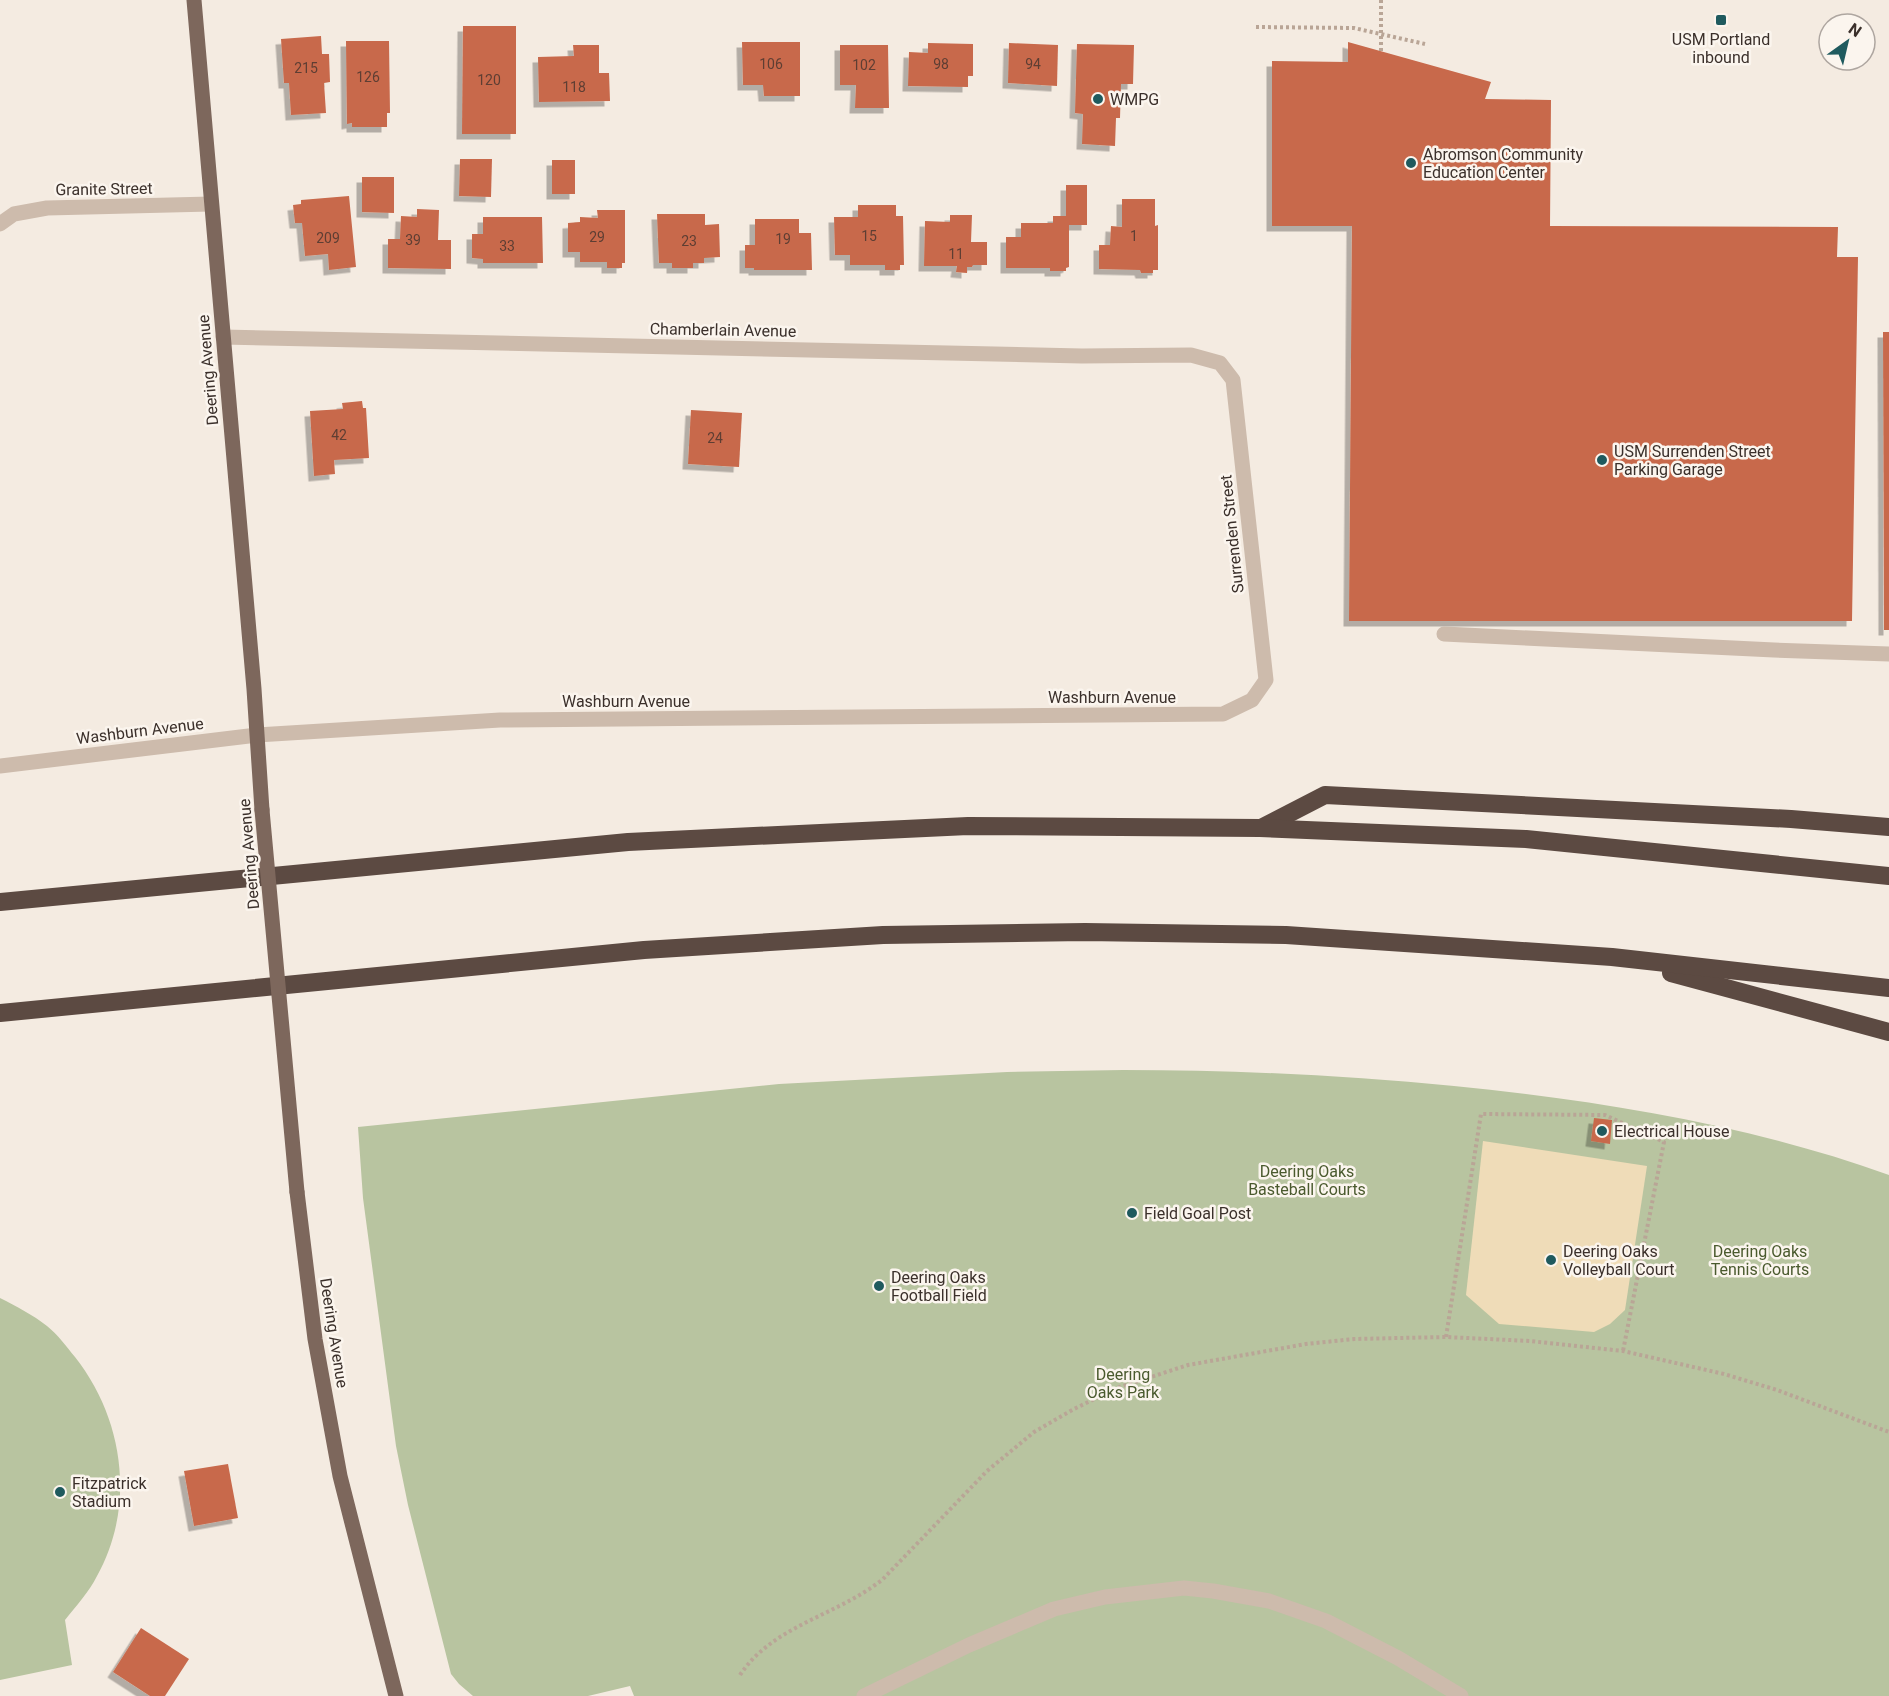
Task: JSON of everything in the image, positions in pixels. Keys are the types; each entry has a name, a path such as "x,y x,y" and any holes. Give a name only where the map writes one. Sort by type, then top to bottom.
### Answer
{"highway":[{"path":"1260,828 1325,795 1791,819 1889,827"},
{"path":"0,902 628,842 968,826 1260,828 1526,839 1889,876"},
{"path":"0,1013 633,951 883,935 1085,932 1286,935 1612,957 1889,988"},
{"path":"1612,957 1889,1032"}],"main road":[{"name":"Deering Avenue","path":"194,0 262,810 297,1192 315,1339 338,1465 396,1696"}],"street":[{"name":"Granite Street","path":"0,224 7,213 47,208 211,204"},
{"name":"Chamberlain Avenue","path":"223,338 1082,356 1191,355 1221,363"},
{"name":"Surrenden Street","path":"1221,363 1233,380 1266,680 1252,700"},
{"path":"1444,633 1889,654"},
{"name":"Washburn Avenue","path":"0,766 257,735 500,720 1223,714 1252,700"},
{"path":"864,1696 969,1645 1054,1609 1105,1597 1184,1588 1269,1601 1326,1621 1398,1658 1461,1696"}],"path":[{"path":"1381,0 1381,51"},
{"path":"1256,27 1354,28 1425,44"},
{"path":"1446,1337 1481,1114 1605,1114 1664,1142 1623,1351"},
{"path":"740,1675 753,1656 777,1638 867,1592 883,1579 987,1470 1034,1432 1117,1388 1188,1365 1306,1344 1354,1339 1446,1337 1530,1341 1623,1351 1674,1361 1735,1377 1832,1409 1889,1432"}],"green space":[{"name":"Deering Oaks Park","path":"1123,1070 1330,1076 1454,1086 1565,1099 1674,1117 1729,1129 1836,1157 1889,1175 1889,1696 634,1696 630,1686 588,1696 473,1696 459,1684 451,1674 408,1505 396,1446 363,1198 358,1127 779,1084 1007,1072"},
{"name":"Fitzpatrick Stadium","path":"0,1298 30,1314 51,1329 92,1381 105,1408 114,1435 119,1464 120,1492 117,1521 109,1549 94,1582 65,1620 72,1665 0,1680"}],"sand":[{"name":"Deering Oaks Volleyball Court","path":"1483,1141 1647,1166 1625,1310 1610,1324 1594,1332 1499,1324 1466,1295"}],"building":[{"path":"463,26 516,26 516,134 462,134"},
{"path":"321,36 322,54 329,54 330,82 324,83 326,113 291,115 289,83 284,83 281,39"},
{"path":"346,41 389,41 390,113 387,113 387,127 352,127 352,123 347,124"},
{"path":"742,42 800,42 800,96 764,96 763,85 743,85"},
{"name":"USM Surrenden Street Parking Garage","path":"1348,42 1491,82 1485,99 1551,100 1550,226 1838,227 1837,257 1858,257 1852,621 1349,621 1352,226 1272,226 1272,61 1348,62"},
{"path":"928,43 973,44 973,76 968,76 968,87 908,86 909,52 928,53"},
{"path":"1009,43 1058,45 1057,86 1008,83"},
{"name":"WMPG","path":"1077,44 1134,45 1133,84 1121,84 1120,118 1116,118 1115,146 1082,144 1083,114 1075,113"},
{"path":"573,45 599,45 599,73 609,73 610,101 539,102 538,57 574,56"},
{"path":"840,45 888,45 889,108 855,108 856,85 840,85"},
{"path":"460,159 492,159 491,197 459,196"},
{"path":"552,160 575,160 575,194 552,194"},
{"path":"362,177 394,177 394,213 362,212"},
{"path":"1066,185 1087,185 1087,225 1069,225 1069,267 1066,271 1050,271 1050,268 1006,268 1006,237 1021,237 1021,223 1053,223 1053,216 1066,216"},
{"path":"349,196 356,267 329,270 328,254 305,256 302,223 295,223 293,205 301,204 301,200"},
{"path":"1122,199 1155,199 1155,226 1158,225 1158,270 1153,270 1153,273 1141,273 1140,270 1099,269 1099,245 1110,245 1111,226 1122,227"},
{"path":"858,205 896,205 896,216 903,216 904,265 900,265 900,270 885,270 885,265 850,265 850,255 835,255 834,217 858,217"},
{"path":"417,209 439,210 438,240 451,240 451,269 388,268 388,239 400,239 401,216 417,217"},
{"path":"597,210 625,210 625,263 622,263 622,268 607,268 607,262 580,262 580,252 568,252 568,223 580,222 580,217 598,218"},
{"path":"657,214 705,214 705,225 719,224 720,257 704,258 704,263 693,263 693,268 672,268 672,263 659,263"},
{"path":"950,215 972,215 971,242 987,242 987,265 967,267 967,273 956,272 957,266 924,266 925,221 950,222"},
{"path":"483,217 542,217 543,263 483,263 483,259 472,258 472,234 483,234"},
{"path":"755,219 799,219 799,233 811,233 812,270 745,268 745,245 755,245"},
{"path":"1883,332 1889,332 1889,630 1884,630"},
{"path":"362,401 363,408 366,408 369,458 334,460 335,474 314,476 310,411 343,409 342,403"},
{"path":"691,410 742,413 739,467 688,464"},
{"name":"Electrical House","path":"1594,1118 1612,1120 1610,1144 1591,1141"},
{"path":"228,1464 238,1518 194,1526 184,1471"},
{"path":"141,1628 189,1659 165,1696 150,1696 113,1672"}],"place":[{"name":"USM Portland inbound","path":"1721,20"},
{"name":"WMPG","path":"1098,99"},
{"name":"Abromson Community Education Center","path":"1411,163"},
{"name":"USM Surrenden Street Parking Garage","path":"1602,460"},
{"name":"Electrical House","path":"1602,1131"},
{"name":"Field Goal Post","path":"1132,1213"},
{"name":"Deering Oaks Volleyball Court","path":"1551,1260"},
{"name":"Deering Oaks Football Field","path":"879,1286"},
{"name":"Fitzpatrick Stadium","path":"60,1492"}],"park label":[{"name":"Deering Oaks Basteball Courts","path":"1307,1180"},
{"name":"Deering Oaks Tennis Courts","path":"1760,1260"}]}
